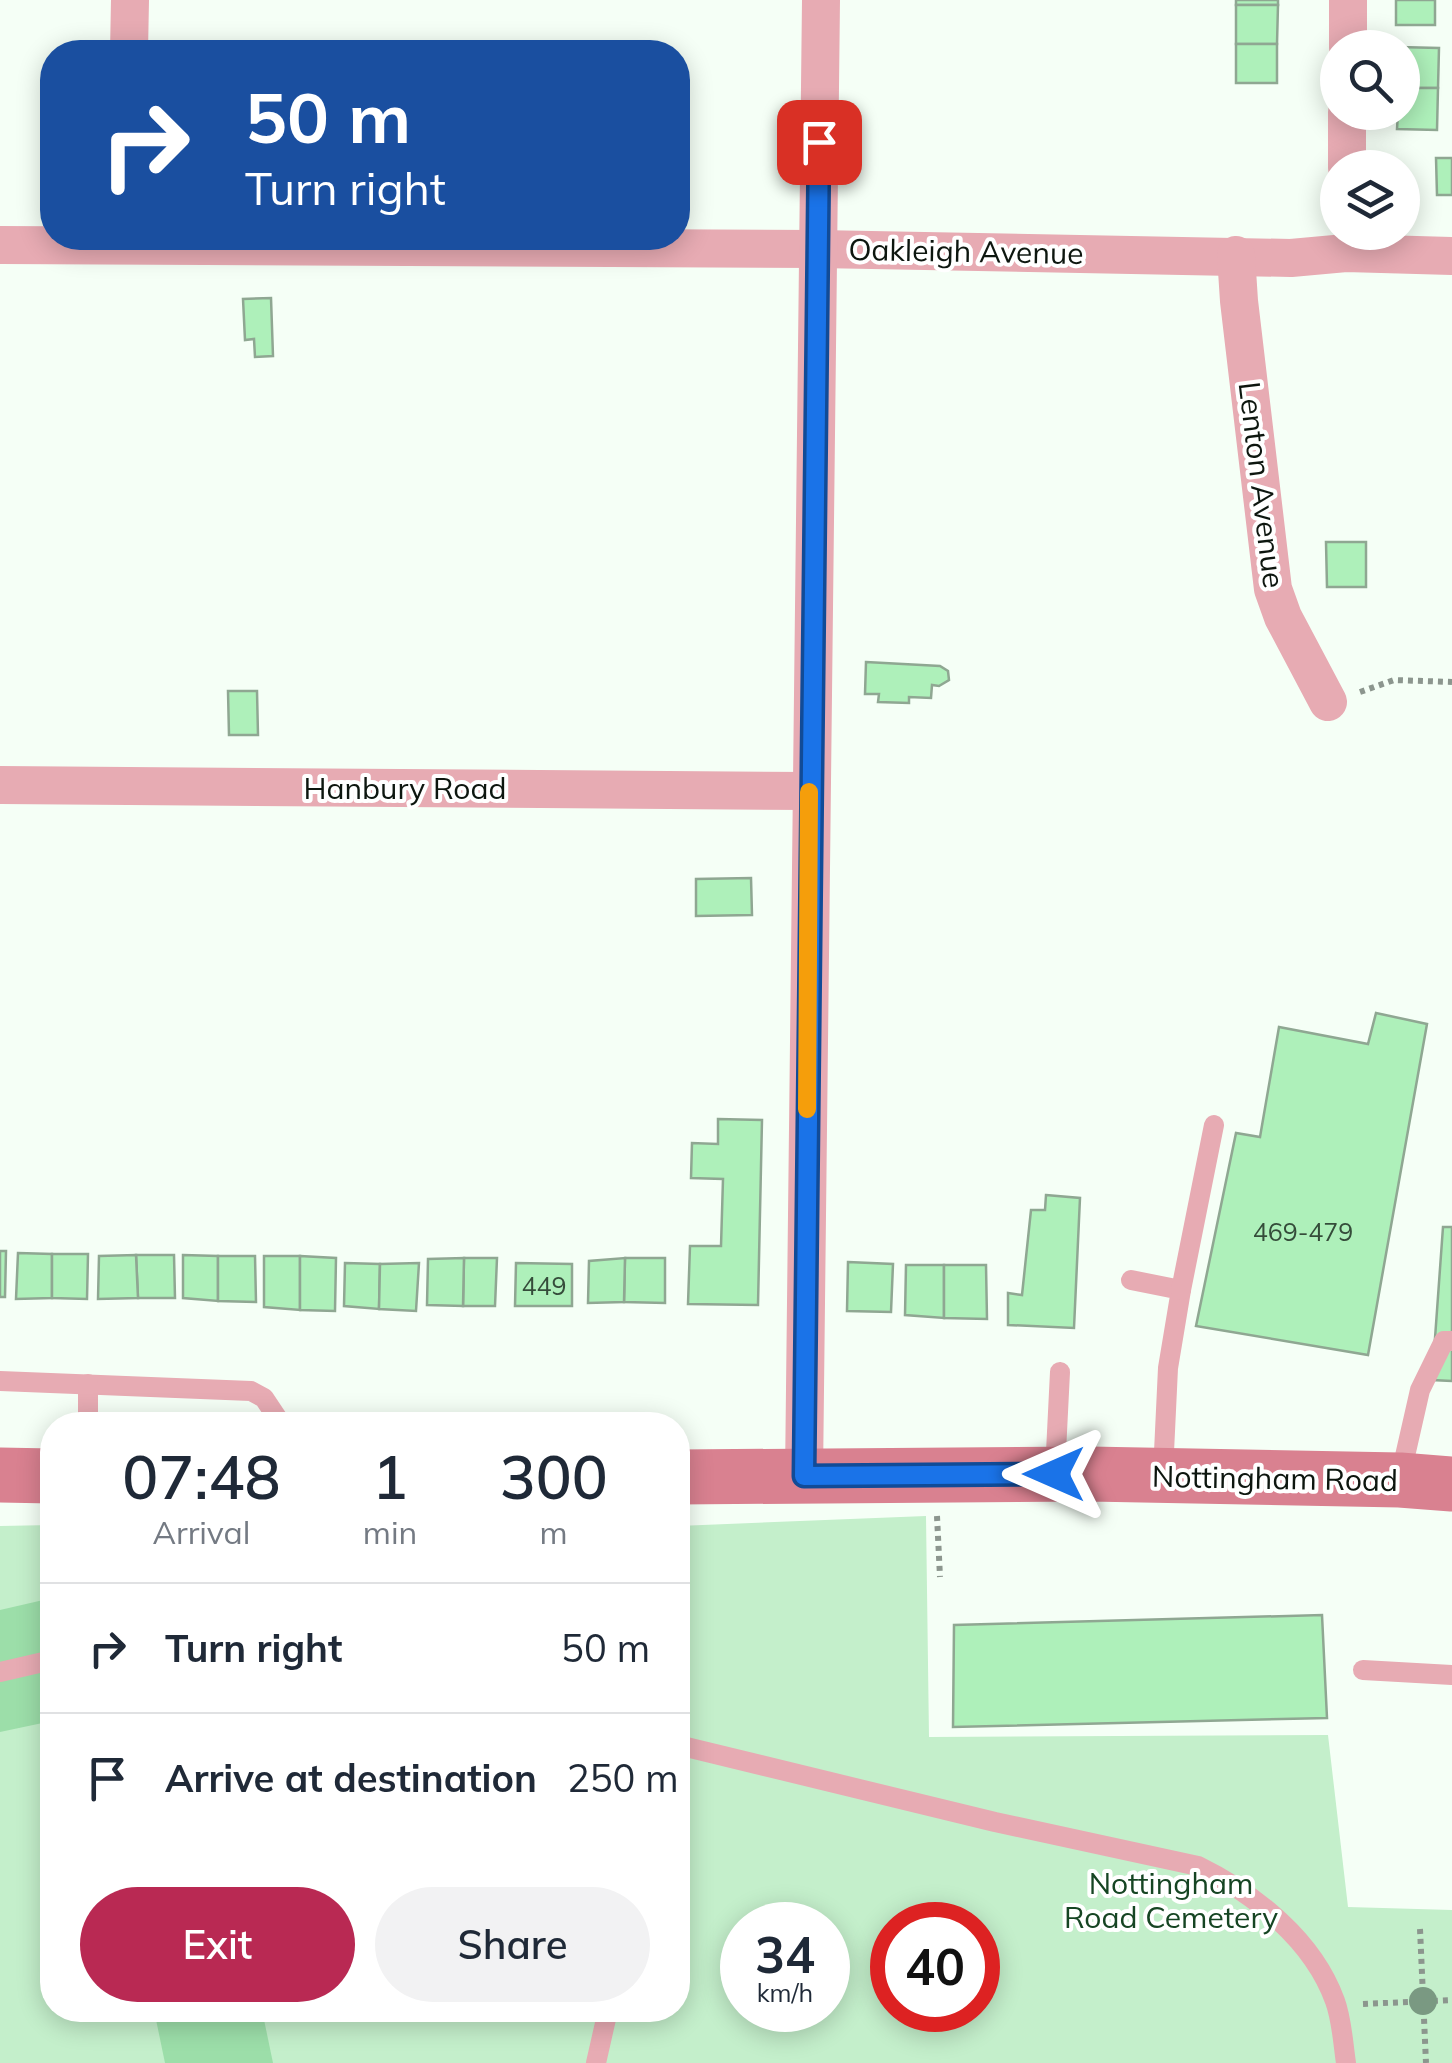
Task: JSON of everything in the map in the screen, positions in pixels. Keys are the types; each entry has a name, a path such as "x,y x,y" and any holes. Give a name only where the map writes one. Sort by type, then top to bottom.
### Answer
{"street":[{"path":"129,40 130,0"},
{"path":"804,1476 821,0"},
{"path":"1348,0 1348,30"},
{"name":"Oakleigh Avenue","path":"0,245 40,244"},
{"name":"Oakleigh Avenue","path":"690,248 1292,258 1321,250"},
{"name":"Oakleigh Avenue","path":"1403,250 1452,256"},
{"name":"Lenton Avenue","path":"1236,255 1273,589 1282,618 1328,702"},
{"name":"Hanbury Road","path":"0,785 810,791"},
{"name":"Nottingham Road","path":"690,1477 1054,1474 1426,1482"},
{"path":"0,1475 40,1476"}],"lane":[{"path":"1162,1476 1168,1368 1214,1125"},
{"path":"1131,1280 1181,1290"},
{"path":"1426,1482 1420,1390 1444,1341 1452,1342"},
{"path":"1054,1474 1060,1372"},
{"path":"0,1381 251,1392 264,1398 273,1412"},
{"path":"88,1384 88,1412"},
{"path":"0,1672 40,1663"},
{"path":"1363,1670 1452,1674"},
{"path":"690,1748 995,1822 1198,1866 1227,1880 1262,1905 1302,1944 1328,1982 1337,2006 1346,2063"},
{"path":"596,2063 605,2022"}],"path":[{"path":"1328,702 1394,680 1452,682"},
{"path":"935,1475 940,1577"},
{"path":"1420,1928 1426,2063"},
{"path":"1337,2006 1452,2000"}],"green space":[{"name":"Nottingham Road Cemetery","path":"926,1516 929,1737 1328,1735 1348,1907 1452,1910 1452,2063 0,2063 0,1526 40,1525 40,2022 690,2022 690,1526"},
{"path":"40,1601 40,1724 0,1732 0,1610"},
{"path":"156,2022 264,2022 273,2063 165,2063"}],"building":[{"path":"1236,0 1278,0 1278,5 1236,5"},
{"path":"1396,0 1435,0 1435,25 1396,25"},
{"path":"1236,5 1278,5 1277,44 1236,44"},
{"path":"1236,44 1277,44 1277,83 1236,83"},
{"path":"1420,48 1439,48 1438,88 1420,88"},
{"path":"1420,88 1438,88 1437,130 1420,130"},
{"path":"1436,158 1452,158 1452,195 1437,195"},
{"path":"271,298 273,356 255,357 254,339 245,340 243,299"},
{"path":"1326,542 1366,542 1366,587 1327,587"},
{"path":"866,662 940,666 948,671 949,680 932,685 931,698 909,697 909,703 878,702 879,694 865,694"},
{"path":"228,691 257,691 258,735 229,735"},
{"path":"751,878 752,915 696,916 696,879"},
{"path":"1376,1013 1427,1024 1368,1355 1196,1326 1236,1133 1260,1137 1279,1027 1368,1044"},
{"path":"718,1119 762,1120 758,1305 688,1304 690,1246 721,1246 723,1179 691,1178 692,1143 718,1144"},
{"path":"1046,1195 1080,1198 1074,1328 1008,1325 1008,1293 1022,1295 1031,1210 1045,1210"},
{"path":"1443,1227 1452,1227 1452,1381 1432,1380"},
{"path":"0,1251 6,1251 5,1297 0,1297"},
{"path":"18,1253 52,1254 52,1298 16,1299"},
{"path":"52,1254 88,1254 87,1299 52,1298"},
{"path":"136,1255 174,1255 175,1298 138,1298"},
{"path":"136,1255 138,1298 98,1299 99,1256"},
{"path":"183,1255 218,1256 218,1301 183,1298"},
{"path":"218,1256 255,1256 256,1302 218,1301"},
{"path":"264,1256 300,1256 300,1310 264,1307"},
{"path":"300,1256 336,1258 335,1311 300,1310"},
{"path":"464,1258 497,1258 495,1306 463,1306"},
{"path":"464,1258 463,1306 427,1305 428,1259"},
{"path":"625,1258 665,1258 665,1303 624,1302"},
{"path":"625,1258 624,1302 588,1303 589,1261"},
{"path":"848,1262 893,1264 891,1312 847,1311"},
{"path":"345,1263 380,1264 379,1309 344,1306"},
{"path":"419,1263 416,1311 379,1309 380,1264"},
{"path":"516,1263 572,1264 572,1306 515,1306"},
{"path":"906,1265 944,1265 944,1318 905,1315"},
{"path":"944,1265 986,1265 987,1319 944,1318"},
{"path":"1322,1615 1327,1718 953,1727 954,1625"}],"slow traffic":[{"path":"807,1109 809,792"}],"route":[{"path":"819,142 804,1476 1054,1474"}]}
